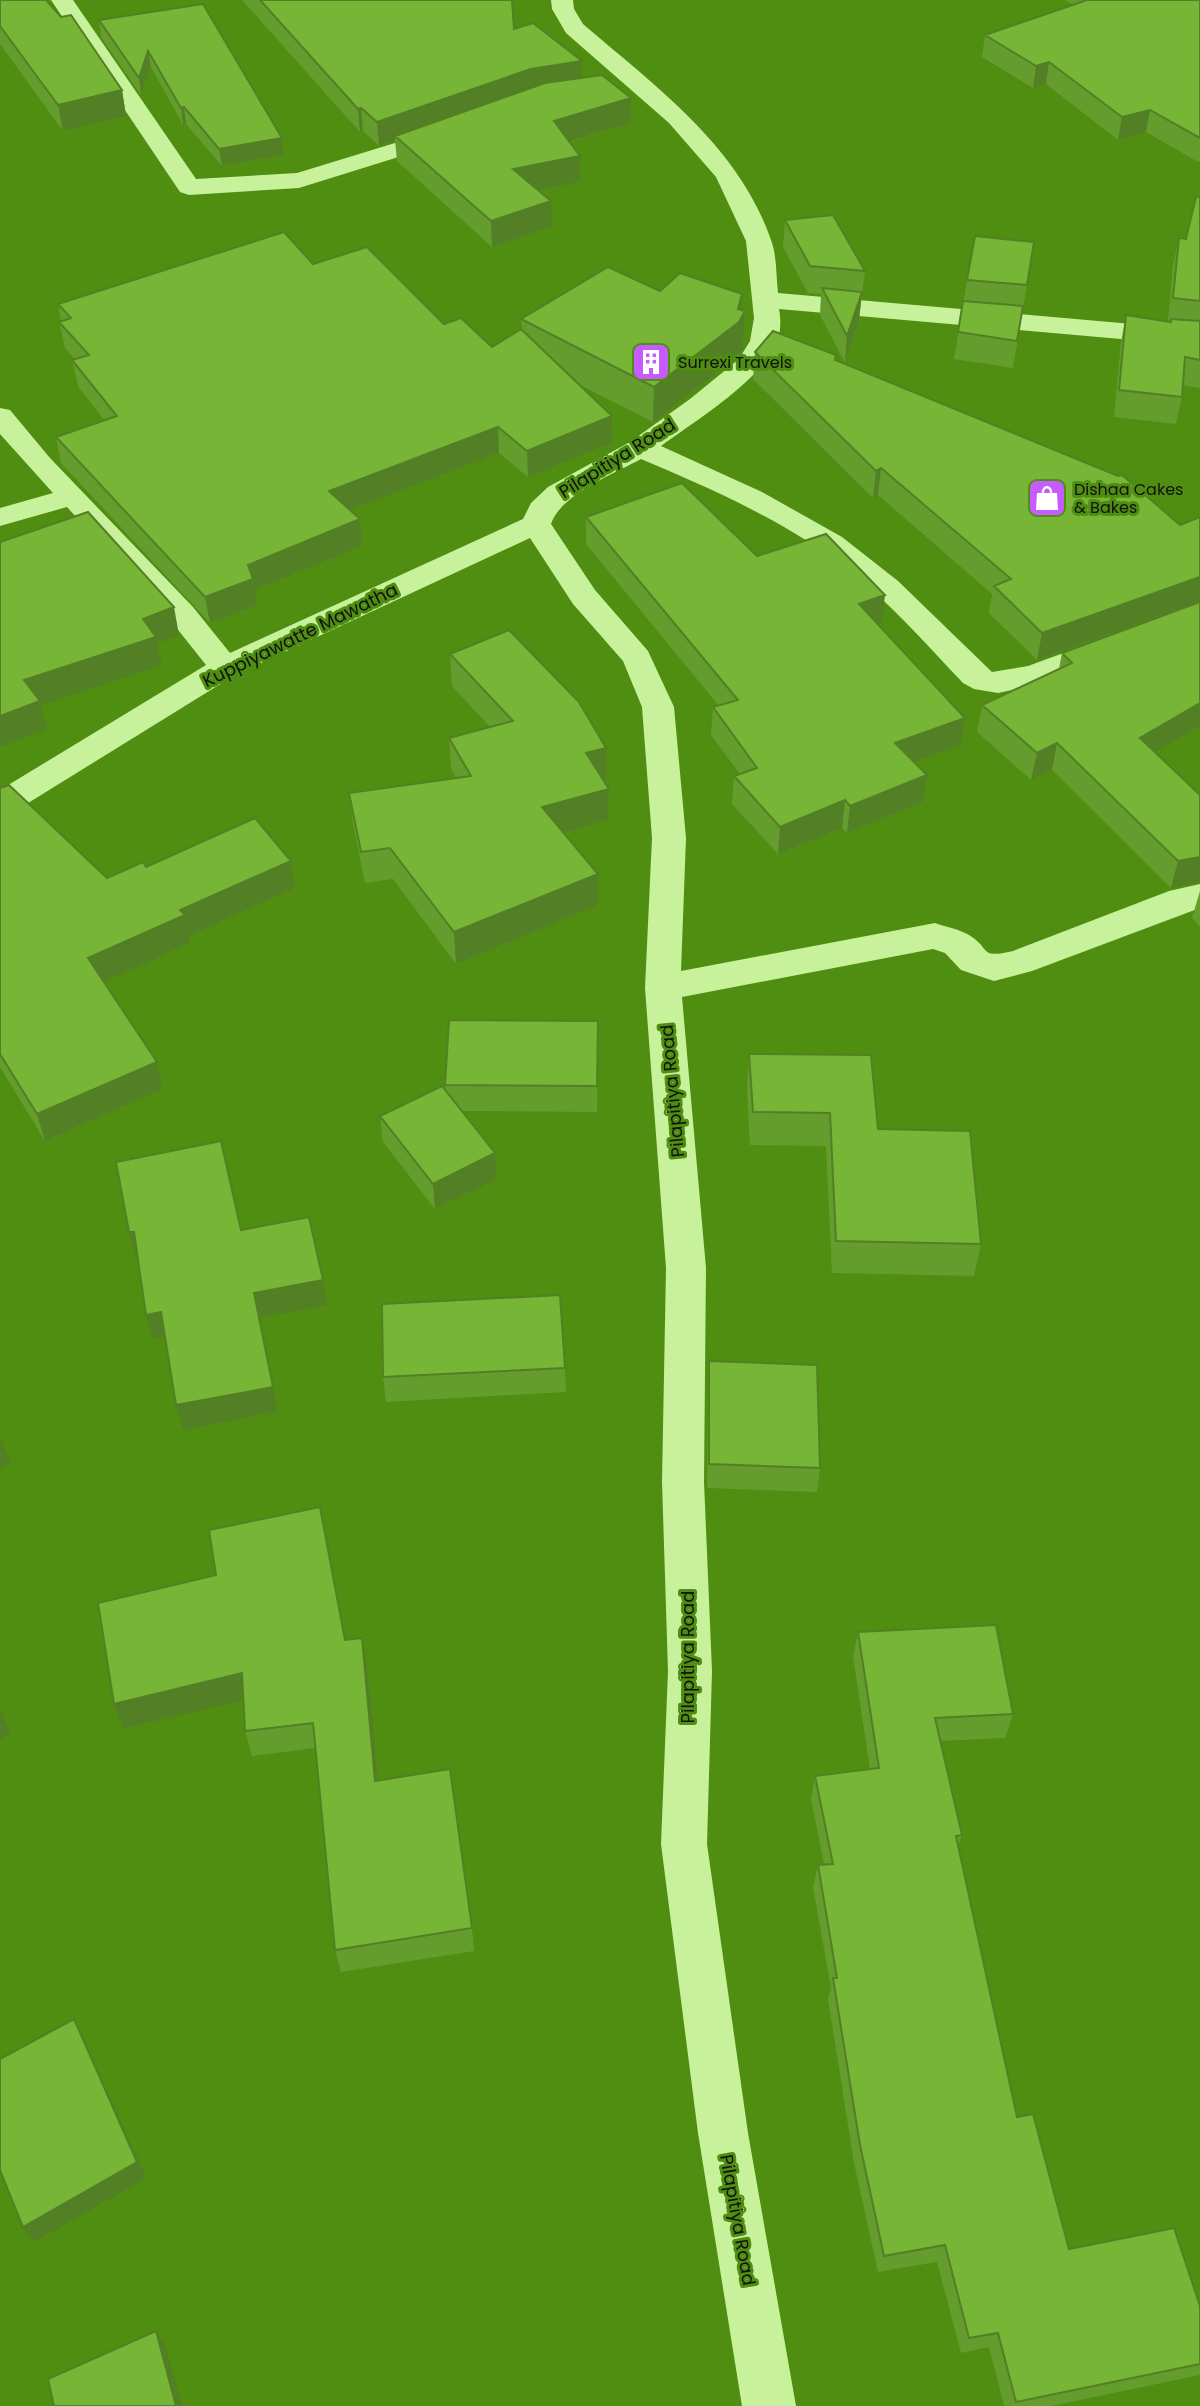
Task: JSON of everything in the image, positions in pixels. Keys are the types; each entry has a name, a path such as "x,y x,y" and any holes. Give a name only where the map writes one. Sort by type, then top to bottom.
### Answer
{"street":[{"path":"62,0 189,187 299,180 466,127"},
{"name":"Pilapitiya Road","path":"562,0 563,9 574,28 628,87 696,136 727,175 759,241 767,300 764,341 749,364 700,405 640,448 558,493 541,509 536,524 584,597 637,658 658,707 669,838 663,988 686,1268 683,1482 690,1671 684,1844 723,2133 769,2406"},
{"path":"767,300 1200,338"},
{"path":"0,416 40,464 189,622 211,647 224,668"},
{"path":"640,448 713,479 824,538 858,562 905,604 974,676 985,682 998,683 1035,675 1200,613"},
{"path":"0,517 72,496"},
{"name":"Kuppiyawatte Mawatha","path":"0,805 224,668 536,524"},
{"path":"663,988 934,936 957,944 973,961 994,968 1020,962 1170,904 1200,896"}],"building":[{"path":"0,0 46,0 61,17 71,15 122,90 58,105 0,26"},
{"path":"260,0 512,0 514,29 533,23 582,61 531,69 377,122 361,108 358,109"},
{"path":"1087,0 1200,0 1200,138 1150,110 1122,117 1049,62 1036,66 985,35"},
{"path":"203,4 282,138 219,149 184,107 181,108 148,51 139,78 99,20"},
{"path":"602,75 631,98 554,121 580,156 513,169 551,201 491,221 395,136 545,83"},
{"path":"1196,197 1200,197 1200,301 1173,298 1179,238 1186,239"},
{"path":"833,215 865,271 810,266 785,220"},
{"path":"284,232 313,264 367,247 444,324 461,318 492,347 521,329 612,416 527,451 498,427 329,491 360,519 248,565 253,579 205,597 56,437 117,416 72,360 89,355 59,322 71,318 58,304"},
{"path":"975,236 1034,242 1027,285 967,280"},
{"path":"608,267 660,291 680,273 742,294 738,309 745,311 739,322 654,387 521,319"},
{"path":"822,288 862,292 847,336"},
{"path":"963,301 1023,306 1017,341 958,332"},
{"path":"1126,315 1171,322 1171,319 1200,321 1200,360 1185,357 1182,397 1119,390"},
{"path":"773,331 836,355 835,360 1118,476 1122,475 1180,525 1200,517 1200,577 1042,633 994,586 1011,579 881,468 876,471 755,352"},
{"path":"682,483 757,556 826,534 885,595 859,604 965,718 895,743 927,775 850,806 845,800 780,827 734,776 757,768 713,707 738,700 586,517"},
{"path":"88,512 174,607 143,619 156,637 24,680 40,701 0,716 0,542"},
{"path":"1200,602 1200,703 1140,738 1200,795 1200,857 1178,861 1057,743 1037,753 982,705 1072,663 1062,653"},
{"path":"509,630 579,702 606,748 586,753 609,789 542,807 598,874 454,932 390,848 361,852 349,793 471,776 449,738 513,721 450,654"},
{"path":"9,785 107,878 143,862 146,867 255,818 291,861 180,910 185,915 88,958 157,1062 37,1114 0,1054 0,788"},
{"path":"449,1020 598,1021 597,1086 445,1085"},
{"path":"749,1054 871,1055 878,1129 970,1131 981,1244 836,1241 830,1113 753,1112"},
{"path":"442,1086 495,1153 433,1184 380,1116"},
{"path":"221,1141 241,1230 309,1217 323,1280 254,1293 273,1387 176,1405 161,1312 146,1315 134,1232 129,1232 116,1162"},
{"path":"560,1295 565,1368 383,1377 382,1304"},
{"path":"709,1361 817,1365 820,1468 709,1464"},
{"path":"320,1507 345,1640 362,1638 375,1781 450,1769 472,1928 335,1950 313,1723 245,1731 242,1673 114,1704 98,1603 216,1575 209,1530"},
{"path":"996,1625 1013,1714 935,1718 962,1835 956,1836 1017,2117 1033,2114 1069,2249 1174,2228 1200,2306 1200,2364 1016,2402 998,2333 969,2338 945,2245 884,2256 860,2145 833,1978 837,1978 818,1865 833,1864 815,1776 879,1768 858,1632"},
{"path":"74,2019 137,2162 23,2227 0,2170 0,2059"},
{"path":"156,2331 176,2406 54,2406 48,2379"}],"place":[{"name":"Surrexi Travels","path":"651,362"},
{"name":"Dishaa Cakes & Bakes","path":"1047,498"}]}
